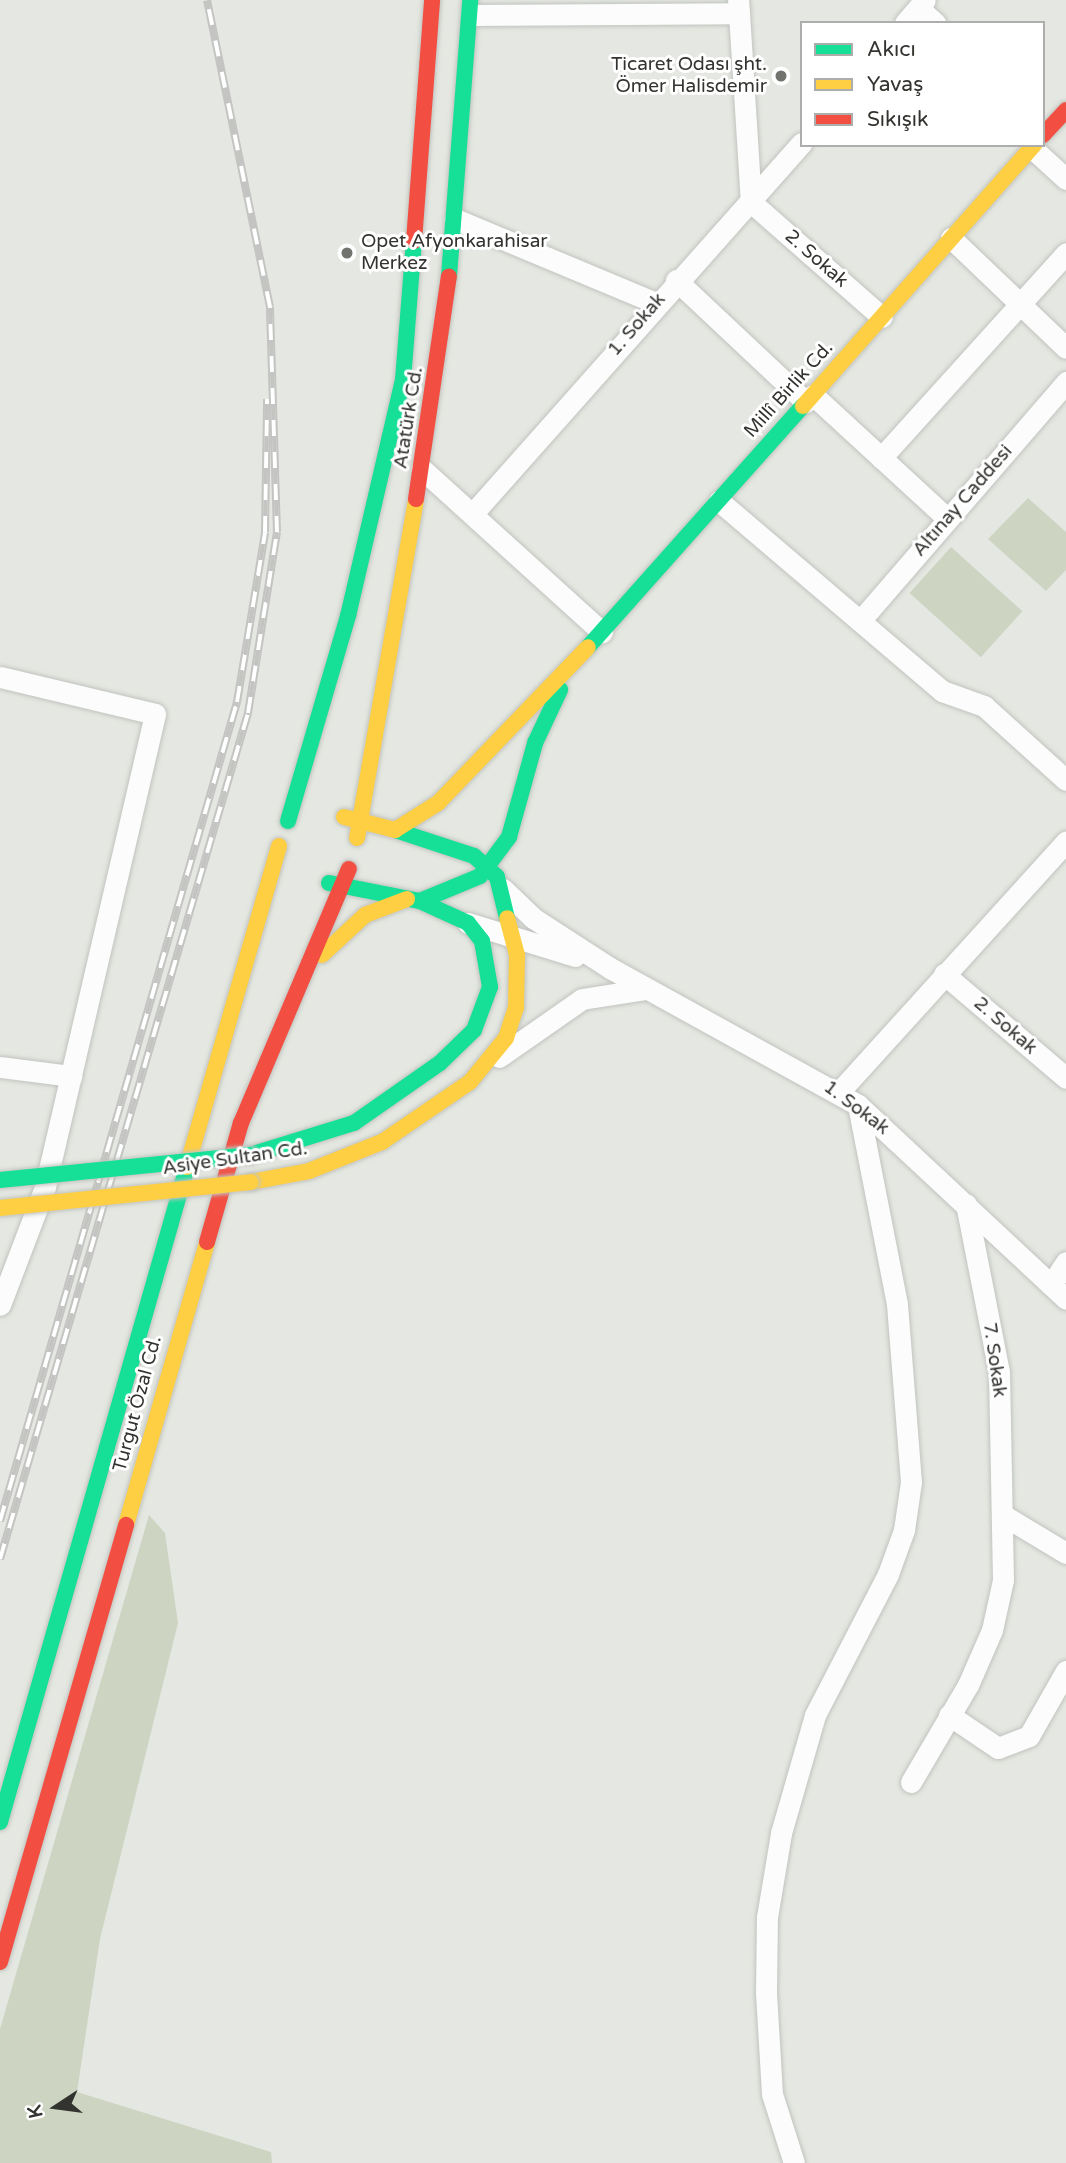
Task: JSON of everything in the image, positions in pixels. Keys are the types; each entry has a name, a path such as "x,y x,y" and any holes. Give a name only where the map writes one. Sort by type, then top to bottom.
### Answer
{"main road":[{"name":"Atatürk Cd.","path":"279,846 348,616 403,380 432,0"},
{"name":"Atatürk Cd.","path":"352,819 422,469 455,219 470,7"},
{"name":"Millî Birlik Cd.","path":"395,830 438,803 574,663 1030,147"},
{"name":"Millî Birlik Cd.","path":"490,867 516,817 546,715 574,663"},
{"path":"288,821 316,807 452,846 490,867 503,889"},
{"name":"Turgut Özal Cd.","path":"0,1962 241,1122 302,977 336,885 349,869 357,838 352,819"},
{"path":"279,846 288,871"},
{"name":"Turgut Özal Cd.","path":"0,1822 279,846"},
{"path":"302,977 353,923 468,883 490,867"},
{"path":"309,884 336,885 414,900 468,923"},
{"name":"Asiye Sultan Cd.","path":"0,1180 250,1155 354,1123 440,1063 483,1015 490,987 486,955 468,923"},
{"name":"Asiye Sultan Cd.","path":"0,1208 251,1182 358,1154 416,1122 486,1066 516,1008 515,927"}],"street":[{"path":"470,7 739,6 751,202"},
{"path":"916,10 932,21"},
{"path":"1045,130 1066,179"},
{"name":"1. Sokak","path":"475,511 656,303 800,145"},
{"name":"2. Sokak","path":"751,202 882,317"},
{"path":"455,219 656,303"},
{"path":"951,239 1066,348"},
{"path":"881,458 1066,253"},
{"path":"676,281 948,519"},
{"name":"Altınay Caddesi","path":"860,621 1066,382"},
{"path":"422,469 475,511 602,632"},
{"path":"719,501 942,691 984,706 1066,780"},
{"path":"0,677 155,714 46,1187 0,1305"},
{"path":"839,1092 1066,842"},
{"path":"486,955 515,927 503,889"},
{"name":"1. Sokak","path":"468,923 515,927 610,968 839,1092 859,1105 1059,1292"},
{"name":"2. Sokak","path":"944,974 1066,1078"},
{"path":"486,1066 582,999 616,989 650,989"},
{"path":"0,1067 71,1076"},
{"path":"794,2163 772,2095 765,1994 768,1917 781,1833 815,1715 888,1574 904,1530 911,1482 893,1279 859,1105"},
{"name":"7. Sokak","path":"911,1782 950,1715 992,1630 1006,1517 999,1372 966,1204"},
{"path":"1059,1292 1066,1262"},
{"path":"1006,1517 1066,1553"},
{"path":"950,1715 998,1748 1029,1736 1066,1671"}],"green space":[{"path":"1028,498 1066,532 1066,570 1046,591 988,539"},
{"path":"951,547 1022,611 981,657 910,593"},
{"path":"149,1515 165,1533 178,1623 100,1939 77,2092 271,2152 272,2163 0,2163 0,2029"}],"railway":[{"path":"0,1559 248,713 277,532 270,307 207,0"},
{"path":"0,1521 237,702 265,532 267,399"}],"traffic: fast":[{"path":"449,276 470,0"},
{"path":"288,821 348,616 403,380 414,241"},
{"path":"588,647 803,406"},
{"path":"329,883 420,901 480,876 509,837 535,743 560,690"},
{"path":"395,830 474,856 497,877 507,918"},
{"path":"250,1155 354,1123 440,1063 474,1030 490,987 482,941 468,923 420,901"},
{"path":"0,1180 250,1155"},
{"path":"0,1822 187,1167"}],"traffic: slow":[{"path":"803,406 1032,147"},
{"path":"357,838 416,499"},
{"path":"344,817 395,830 438,803 588,647"},
{"path":"187,1167 279,846"},
{"path":"322,955 365,915 407,899"},
{"path":"251,1182 309,1171 382,1142 470,1082 506,1038 516,1008 517,955 507,918"},
{"path":"0,1208 251,1182"},
{"path":"126,1525 207,1242"}],"traffic: jam":[{"path":"414,241 432,0"},
{"path":"1045,133 1066,110"},
{"path":"416,499 449,276"},
{"path":"207,1242 241,1123 349,869"},
{"path":"0,1962 126,1525"}],"place":[{"name":"Ticaret Odası şht. Ömer Halisdemir","path":"781,76"},
{"name":"Opet Afyonkarahisar Merkez","path":"347,253"}]}
